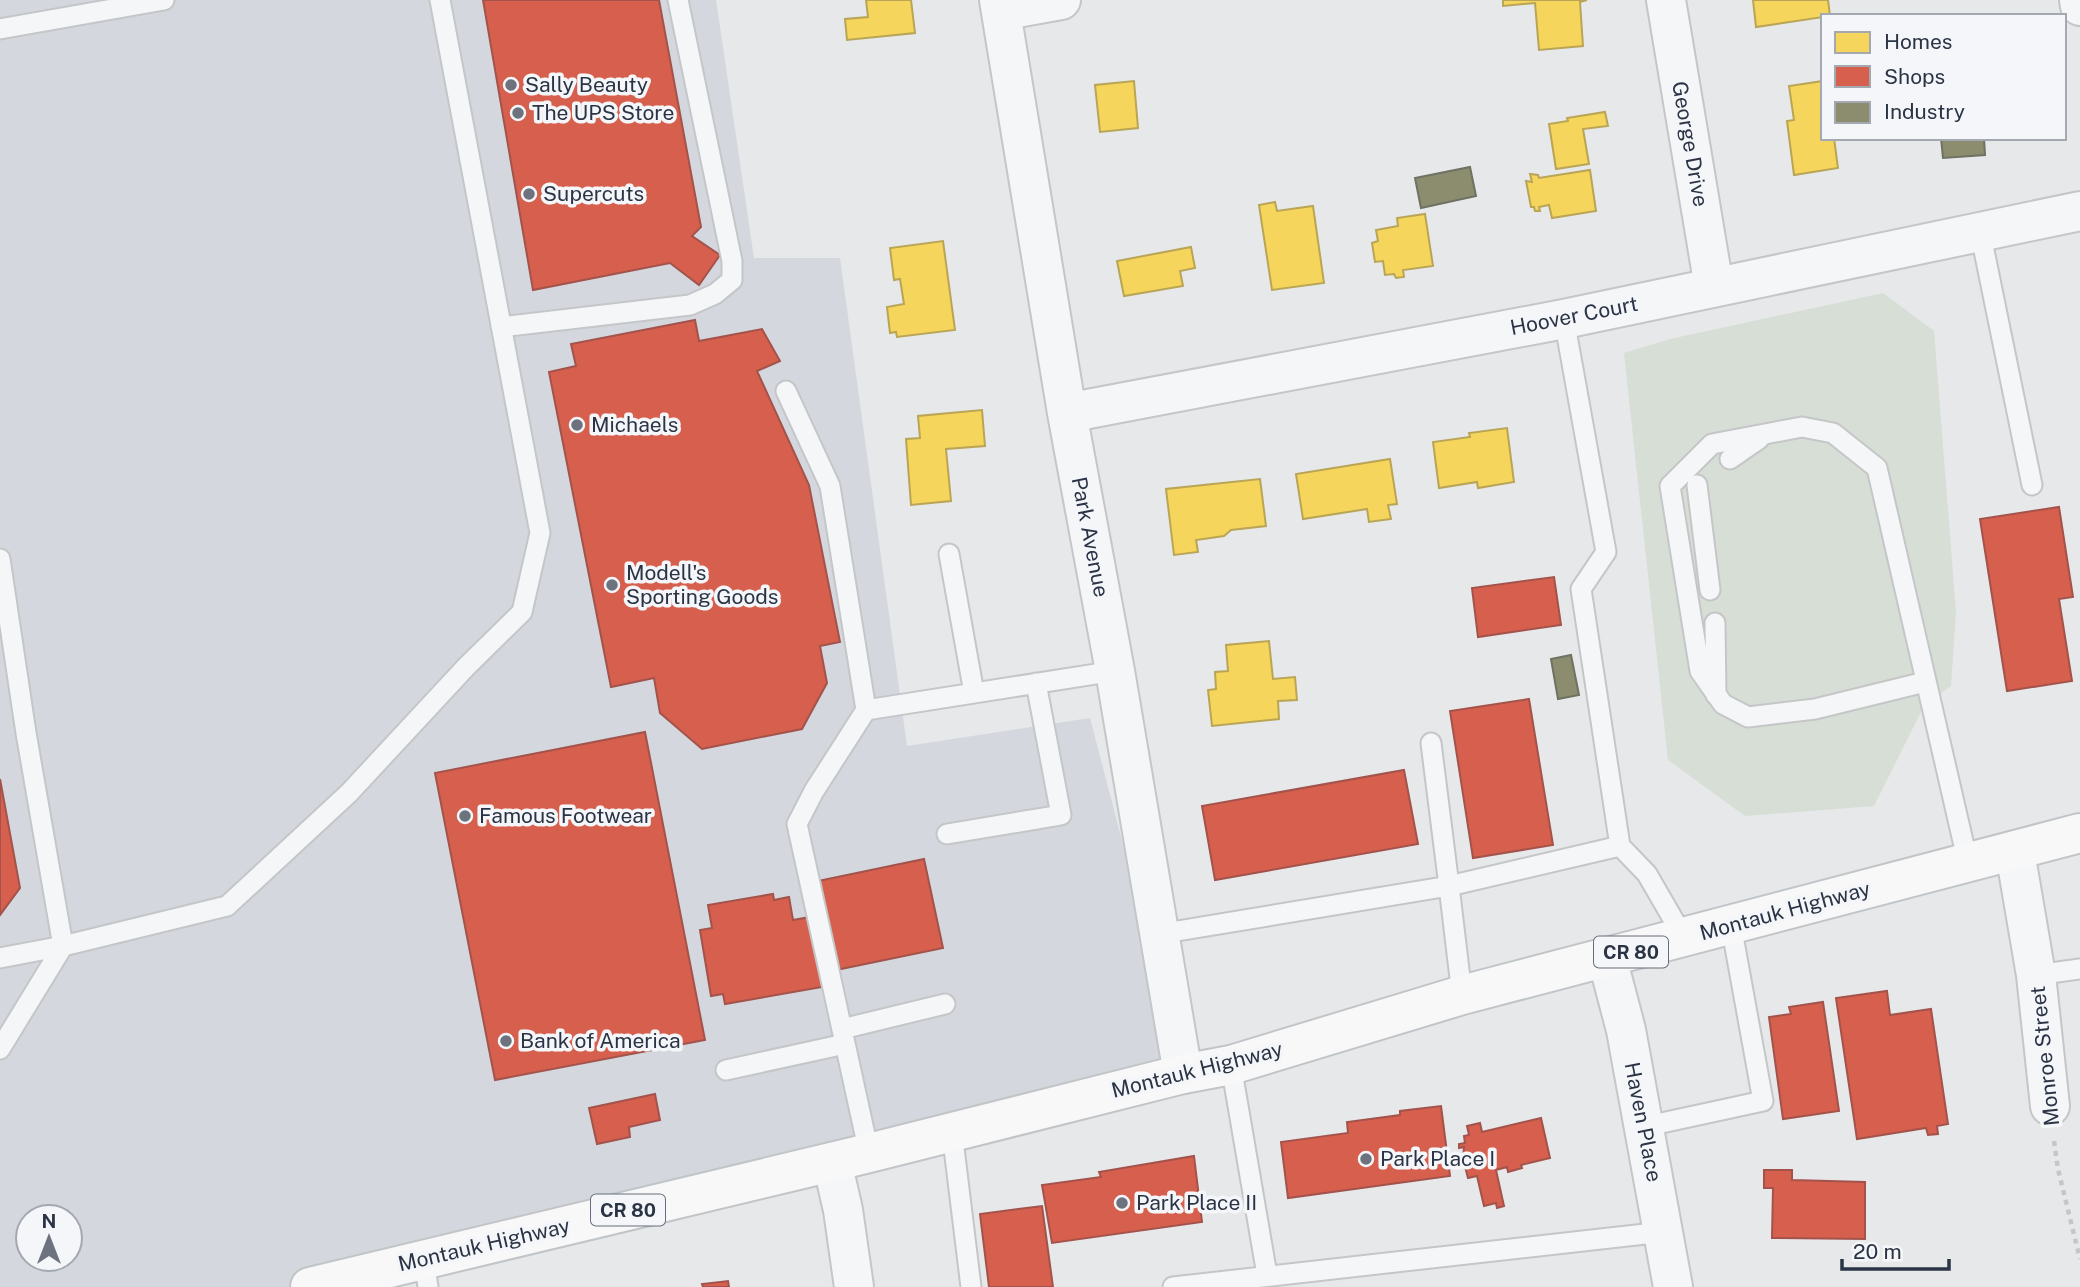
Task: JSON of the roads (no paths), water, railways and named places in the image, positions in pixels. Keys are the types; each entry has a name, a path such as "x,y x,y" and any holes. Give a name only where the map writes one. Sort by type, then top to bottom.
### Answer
{"main road":[{"name":"Montauk Highway","path":"310,1287 426,1273 832,1162 1183,1074 1231,1065 1462,995 2080,833"}],"street":[{"path":"1000,6 1062,0"},
{"name":"George Drive","path":"1666,0 1714,287"},
{"path":"2079,0 2080,6"},
{"name":"Park Avenue","path":"1000,6 1067,413 1115,671 1183,1074"},
{"name":"Hoover Court","path":"1067,413 1564,319 2080,211"},
{"name":"Monroe Street","path":"2015,852 2036,975 2050,1106"},
{"name":"Haven Place","path":"1607,958 1626,1030 1673,1287"},
{"path":"832,1162 843,1210 854,1287"}],"lane":[{"path":"0,29 164,0"},
{"path":"0,958 63,946 227,906 349,793 466,667 522,612 540,533 440,0"},
{"path":"500,327 690,305 715,294 732,280 732,261 678,0"},
{"path":"1980,231 2032,485"},
{"path":"1564,319 1606,552 1581,589 1620,846 1647,874 1684,938"},
{"path":"786,391 830,486 866,710 814,791 797,824 869,1153"},
{"path":"1926,682 1815,709 1748,717 1723,704 1700,671 1670,486 1712,444 1802,427 1833,433 1877,468 1968,863"},
{"path":"1730,459 1765,434"},
{"path":"1697,485 1710,590"},
{"path":"949,554 974,693"},
{"path":"0,559 63,946 0,1049"},
{"path":"1715,623 1716,695"},
{"path":"866,710 1115,671"},
{"path":"947,834 1060,815 1036,683"},
{"path":"1431,743 1462,995"},
{"path":"1159,934 1449,886 1620,846"},
{"path":"1643,1127 1763,1101 1731,925"},
{"path":"2036,975 2080,969"},
{"path":"726,1070 945,1004"},
{"path":"1231,1065 1267,1275"},
{"path":"952,1132 971,1287"},
{"path":"1173,1287 1663,1232"}],"place":[{"name":"Sally Beauty","path":"511,85"},
{"name":"The UPS Store","path":"518,113"},
{"name":"Supercuts","path":"529,194"},
{"name":"Michaels","path":"577,425"},
{"name":"Modell's Sporting Goods","path":"612,585"},
{"name":"Famous Footwear","path":"465,816"},
{"name":"Bank of America","path":"506,1041"},
{"name":"Park Place I","path":"1366,1159"},
{"name":"Park Place II","path":"1122,1203"}]}
